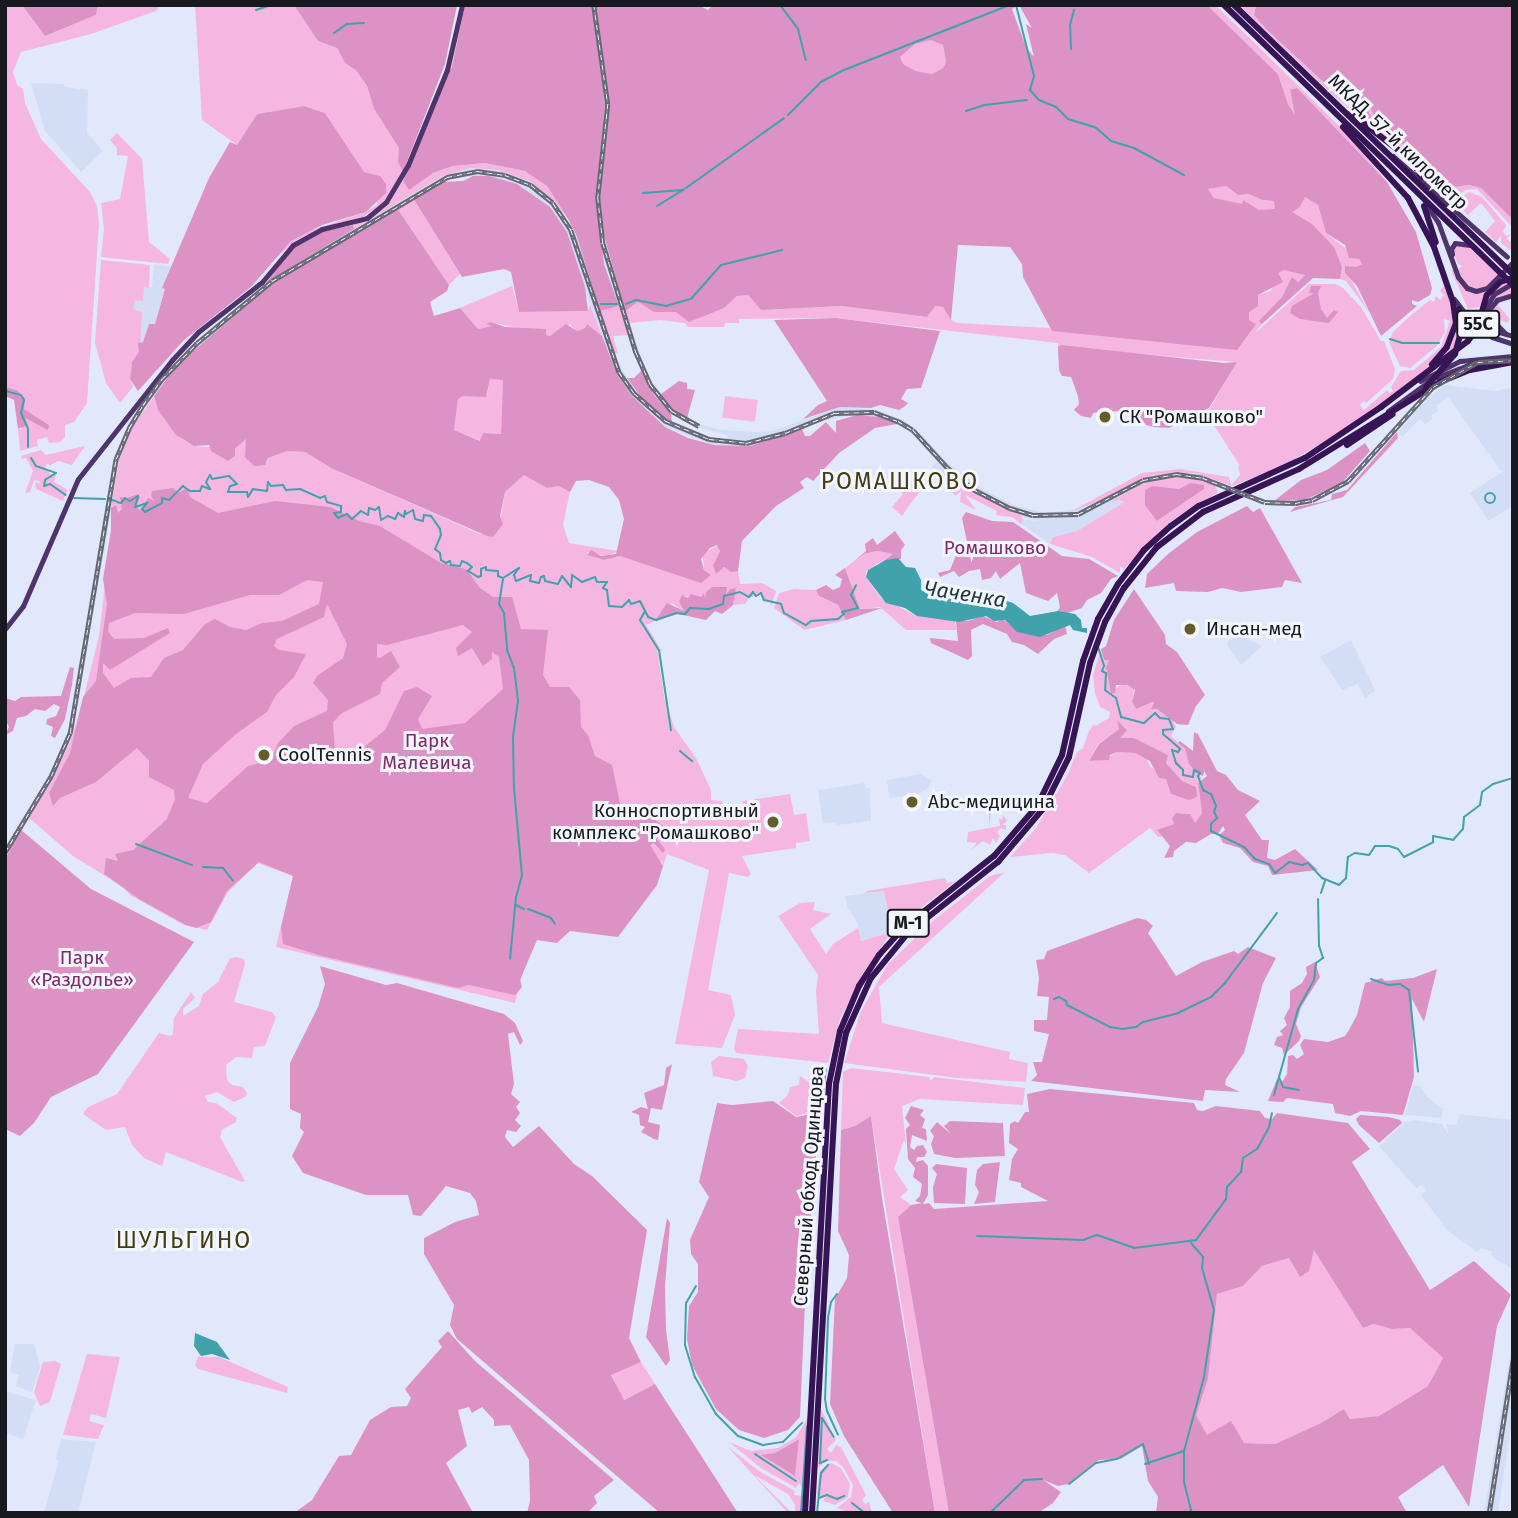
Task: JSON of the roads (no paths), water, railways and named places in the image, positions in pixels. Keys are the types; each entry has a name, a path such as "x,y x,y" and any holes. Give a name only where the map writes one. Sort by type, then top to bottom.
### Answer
{"highway":[{"path":"1224,5 1272,48"},
{"path":"1234,5 1272,48"},
{"name":"МКАД, 57-й километр","path":"1272,48 1473,246 1497,264"},
{"path":"1334,108 1411,160 1422,177"},
{"path":"1334,108 1352,138 1396,184 1425,226 1449,290 1456,323 1447,347 1430,365 1360,423"},
{"name":"МКАД, 57-й километр","path":"1334,108 1382,148 1497,264"},
{"path":"1345,440 1381,423 1427,386 1452,359 1461,338 1458,309 1424,206"},
{"path":"1497,264 1512,277"},
{"path":"1497,264 1512,277"},
{"name":"55C","path":"1381,407 1468,341 1477,329 1490,290 1512,277"},
{"name":"Северный обход Одинцова","path":"1131,572 1175,531 1230,498 1299,469 1377,419 1459,374 1513,362"},
{"name":"Северный обход Одинцова","path":"812,1513 834,1110 839,1063 846,1033 872,978 899,942 926,916 998,862 1030,828 1056,787 1070,742 1089,643 1108,601 1171,526 1222,495 1345,440 1360,423 1381,407"},
{"name":"Северный обход Одинцова","path":"805,1513 827,1110 830,1073 840,1031 866,975 893,938 922,911 994,856 1024,823 1049,784 1070,742"}],"main road":[{"path":"5,629 24,605 78,479 172,360 198,332 262,282 293,244 323,229 366,218 386,202 408,165 447,70 462,5"},
{"path":"1382,148 1440,195 1511,259 1491,282 1479,288 1466,284 1455,268 1438,222 1417,192"},
{"path":"1455,268 1451,247 1460,242 1473,246"},
{"path":"1512,277 1493,294 1487,306 1495,324 1512,336"},
{"path":"1449,290 1469,321 1512,336"},
{"path":"1513,295 1499,298 1488,309 1484,323 1488,334 1513,344"},
{"name":"Северный обход Одинцова","path":"1381,407 1452,364 1481,357 1513,356"}],"water":[{"path":"898,558 906,567 915,568 921,580 921,590 930,595 956,600 974,595 981,598 994,597 1013,603 1030,616 1058,611 1075,614 1081,620 1082,628 1087,628 1087,633 1073,630 1070,625 1040,637 1017,632 1005,620 994,621 986,616 959,622 917,616 905,608 886,603 866,577 868,570 886,560"},
{"path":"195,1333 217,1342 230,1360 212,1354 201,1356 194,1346"}],"waterway":[{"path":"256,10 271,5"},
{"path":"780,5 798,29 806,60"},
{"path":"788,115 821,82 844,70 1010,5"},
{"path":"1016,5 1034,76 1030,90 1039,100 1056,107 1068,119 1095,127 1111,141 1134,148 1184,175"},
{"path":"1071,49 1070,25 1074,10"},
{"path":"334,33 347,24 364,23"},
{"path":"966,111 985,105 1027,100"},
{"path":"686,188 784,118"},
{"path":"657,206 684,189"},
{"path":"643,193 683,190"},
{"path":"626,304 636,300 666,306 691,299 721,265 782,250"},
{"path":"601,304 617,304"},
{"path":"1390,339 1402,343 1439,343"},
{"name":"Чаченка","path":"5,391 21,395 24,400 21,413 28,429 28,447"},
{"name":"Чаченка","path":"31,458 36,466 56,473 45,480 44,486 50,484 66,495"},
{"name":"Чаченка","path":"117,502 121,503 125,498 130,501 138,496 135,507 147,503 142,509 145,512 162,503 162,498 169,500 183,486 190,491 200,491 202,486 210,489 206,482 210,475 212,479 229,476 237,484 230,486 228,492 247,492 248,497 253,489 267,491 268,482 271,486 283,485 286,490 300,489 320,498 325,496 327,502 341,506 341,512 334,513 338,518 347,514 352,519 361,511 368,515 369,508 375,510 379,507 381,520 388,516 395,519 398,513 404,517 405,511 406,514 413,510 415,519 423,521 424,515 431,516 440,529 441,535 435,549 440,553 441,560 446,563 450,561 451,565 460,566 462,561 467,563 472,567 468,571 478,577 481,576 481,569 486,567 486,570 498,571 498,576 503,578"},
{"path":"1490,493 1494,494 1495,498 1494,502 1490,503 1486,502 1485,498 1486,494 1490,493"},
{"name":"Чаченка","path":"74,498 105,499"},
{"name":"Чаченка","path":"112,500 116,501"},
{"name":"Чаченка","path":"503,578 519,568 514,575 516,581 531,575 530,581 539,583 544,576 545,581 558,584 562,576 571,587 572,575 582,582 595,577 597,582 607,582 603,588 607,590 609,606 622,607 629,600 631,604 640,601 648,617 656,620 676,613 685,614 690,608 709,609 723,604 724,596 740,592 749,597 753,592 756,596 761,593 764,600 781,604 784,613 806,625 811,621 838,619 844,614 842,612 858,608 851,595 856,585"},
{"path":"503,579 499,604 504,613 507,650 514,668 518,701 513,737 514,789 522,875 516,897 510,959"},
{"path":"645,611 640,620 659,650 671,730"},
{"name":"Чаченка","path":"1098,647 1104,666 1102,671 1106,673 1105,690 1116,698 1121,717 1144,723 1155,713 1160,718 1169,719 1173,729 1163,730 1163,734 1180,749 1178,752 1172,750 1176,763 1183,770 1183,775 1193,777 1194,770 1200,773 1198,776 1203,790 1211,794 1216,806 1214,812 1217,818 1211,824 1211,831 1244,847 1255,859 1269,864 1275,873 1289,862 1302,865 1308,863 1322,878 1339,885 1346,878 1348,857 1355,853 1369,855 1375,846 1389,846 1398,849 1404,857 1433,842 1433,836 1453,840 1463,829 1464,817 1480,805 1482,792 1493,784 1513,778"},
{"path":"680,751 692,761"},
{"path":"136,844 192,865"},
{"path":"203,867 223,868 233,881"},
{"path":"1321,893 1325,881"},
{"path":"1274,1095 1298,1009 1314,980 1316,963 1323,958 1319,946 1318,899"},
{"path":"516,905 524,909"},
{"path":"528,909 551,918 555,924"},
{"path":"1054,999 1059,997 1066,1001 1067,1005 1110,1027 1122,1029 1178,1013 1211,997 1225,983 1277,913"},
{"path":"1371,979 1388,985 1400,984 1409,990 1418,1072"},
{"path":"822,1105 826,1068"},
{"path":"1279,1077 1283,1087 1299,1090"},
{"path":"977,1236 1083,1240 1097,1235 1134,1248 1196,1240 1226,1199 1227,1187 1241,1172 1243,1158 1257,1149 1269,1127 1272,1113"},
{"path":"1191,1243 1203,1257 1202,1268 1214,1310 1204,1377 1184,1451 1184,1482 1192,1513"},
{"path":"696,1286 686,1303 685,1345 695,1377 716,1414 738,1436 763,1445 783,1442 802,1423"},
{"path":"837,1294 831,1302 828,1318 825,1399 827,1411 838,1435"},
{"path":"827,1460 820,1463 822,1418 834,1437"},
{"path":"801,1513 807,1426"},
{"path":"1069,1484 1096,1463 1117,1459 1143,1444 1149,1464"},
{"path":"1145,1464 1184,1451"},
{"path":"755,1454 796,1481"},
{"path":"817,1513 821,1473 828,1465"},
{"path":"990,1513 1024,1480 1042,1479"},
{"path":"819,1498 827,1495 837,1499 844,1496"},
{"path":"852,1503 865,1513"}],"railway":[{"path":"594,5 608,104 598,198 603,243 636,352 650,384 672,411 699,426"},
{"path":"5,852 51,776 70,733 116,459 129,428 143,405 162,379 197,343 272,281 447,177 477,171 505,175 531,185 553,203 571,230 619,372 634,393 666,421 709,439 746,443 785,433 834,413 874,412 913,430 948,468 973,489 1010,508 1033,515 1078,514 1143,480 1176,474 1203,478 1265,502 1295,503 1312,500 1348,481 1433,387 1478,362 1513,360"},
{"path":"1489,1513 1513,1360"}],"place":[{"name":"СК \"Ромашково\"","path":"1105,417"},
{"name":"Инсан-мед","path":"1190,629"},
{"name":"CoolTennis","path":"264,755"},
{"name":"Abc-медицина","path":"912,802"},
{"name":"Конноспортивный комплекс \"Ромашково\"","path":"773,822"}],"district":[{"name":"РОМАШКОВО","path":"900,481"},
{"name":"ШУЛЬГИНО","path":"184,1240"}],"park label":[{"name":"Ромашково","path":"995,548"},
{"name":"Парк Малевича","path":"427,752"},
{"name":"Парк «Раздолье»","path":"82,969"}]}
